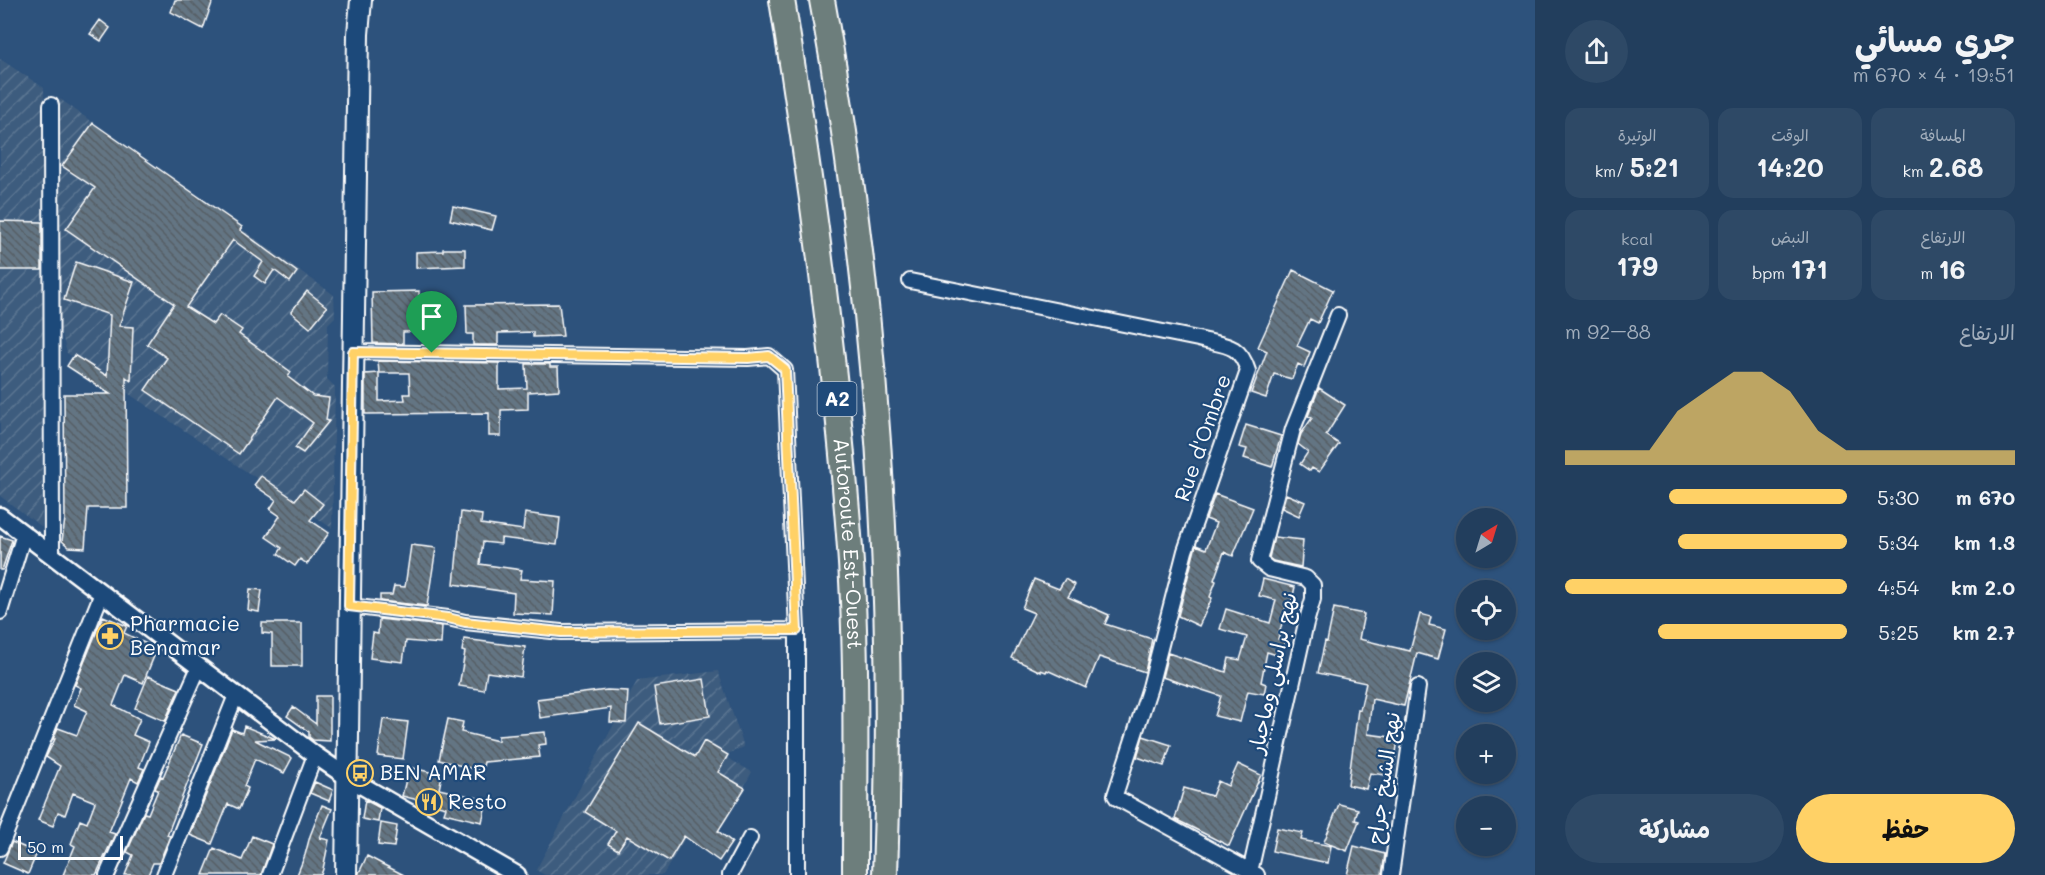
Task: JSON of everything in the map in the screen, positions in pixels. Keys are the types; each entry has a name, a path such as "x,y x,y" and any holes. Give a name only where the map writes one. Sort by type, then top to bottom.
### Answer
{"highway":[{"path":"764,0 805,140"},
{"name":"Autoroute Est-Ouest","path":"782,0 805,140 833,357 849,537 854,659 855,875"},
{"name":"Autoroute Est-Ouest","path":"822,0 866,299 880,478 889,784 885,875"},
{"path":"831,0 832,58"}],"main road":[{"path":"346,875 358,34 361,0"}],"street":[{"path":"51,105 52,555"},
{"name":"Rue d'Ombre","path":"910,281 1198,339 1237,350 1244,359 1248,371 1185,551 1150,687 1115,795 1144,815 1253,873"},
{"name":"نهج براسلي وماجبار","path":"1253,873 1313,599 1313,585 1306,578 1269,569 1259,561 1293,429 1338,315"},
{"path":"353,352 748,358 769,356 785,369 797,630 797,875"},
{"path":"0,516 346,777 518,875"},
{"path":"0,612 24,534"},
{"path":"0,848 102,593"},
{"path":"349,606 561,632 797,630"},
{"path":"107,875 199,667"},
{"name":"نهج الشيخ جراح","path":"1391,875 1418,687"},
{"path":"164,875 236,695"},
{"path":"270,875 315,755"},
{"path":"730,875 750,838"}],"shaded area":[{"path":"0,59 44,88 42,527 0,496"},
{"path":"60,99 334,295 335,317 328,324 327,379 335,387 332,528 67,353 59,325"},
{"path":"718,671 744,747 725,755 712,749 752,772 725,822 702,810 663,875 545,875 536,870 637,681"}],"building":[{"path":"175,0 213,0 203,29 171,12"},
{"path":"100,20 110,28 101,41 90,34"},
{"path":"93,123 242,227 240,230 297,272 290,282 274,270 265,284 254,276 263,262 233,240 186,307 213,324 220,315 242,330 239,334 291,372 288,377 313,396 329,398 326,420 329,421 303,453 295,448 313,423 278,397 239,454 145,390 167,358 147,344 174,304 66,229 95,188 62,166"},
{"path":"453,206 496,216 492,230 450,220"},
{"path":"0,221 42,222 42,270 0,270"},
{"path":"443,249 465,249 465,266 416,268 416,252 443,251"},
{"path":"76,262 134,282 119,326 133,327 131,381 126,377 127,508 88,508 85,548 69,547 62,541 65,519 64,394 110,394 67,366 74,355 107,376 110,315 64,300"},
{"path":"1293,270 1333,290 1318,323 1310,319 1297,346 1310,352 1304,367 1298,364 1292,379 1274,374 1266,398 1251,393 1267,351 1258,347"},
{"path":"307,291 327,307 310,328 291,312"},
{"path":"419,291 419,296 437,296 438,331 403,332 403,344 373,343 372,292"},
{"path":"559,304 563,336 533,337 533,332 498,333 498,345 473,345 473,334 467,334 466,305"},
{"path":"378,361 499,363 499,389 527,388 526,364 550,364 550,367 558,367 559,390 528,392 528,409 501,410 501,436 489,436 489,413 365,414 365,374 379,373","holes":["379,373 409,373 410,394 404,394 405,400 379,401"]},
{"path":"1319,388 1345,405 1326,435 1339,444 1319,472 1312,468 1310,471 1300,464 1308,452 1298,444 1301,434 1312,418 1308,416"},
{"path":"1246,425 1281,436 1272,467 1244,458 1247,449 1239,447"},
{"path":"261,476 295,500 304,489 323,504 310,520 329,533 307,564 300,559 295,566 278,554 282,548 266,537 280,516 270,509 276,500 254,485"},
{"path":"1215,494 1253,508 1233,556 1224,552 1214,580 1216,581 1210,597 1212,598 1199,626 1178,616 1196,545 1206,549 1216,523 1206,519"},
{"path":"1286,494 1305,502 1299,516 1282,508"},
{"path":"461,512 482,515 481,524 523,530 525,513 560,518 557,545 501,538 501,544 483,542 480,564 522,570 520,579 555,581 553,615 513,613 514,593 454,584"},
{"path":"0,536 12,540 2,570 0,570"},
{"path":"1274,537 1303,540 1301,567 1273,561 1269,558"},
{"path":"411,545 436,548 427,606 380,601 380,595 392,595 394,586 405,587"},
{"path":"1034,579 1059,589 1065,579 1075,585 1068,597 1109,615 1105,624 1152,639 1145,672 1099,657 1086,688 1047,670 1046,672 1041,670 1041,672 1012,658 1034,613 1022,608"},
{"path":"1263,579 1295,587 1291,604 1287,603 1278,639 1285,641 1280,656 1267,652 1261,682 1266,684 1264,694 1248,691 1240,722 1215,716 1221,696 1162,677 1168,653 1226,672 1229,658 1240,660 1247,637 1220,629 1226,609 1270,623 1276,600 1259,596"},
{"path":"250,589 262,590 259,612 248,610"},
{"path":"1334,608 1364,614 1359,639 1410,651 1420,614 1431,617 1429,625 1446,629 1438,659 1417,653 1404,706 1372,699 1368,734 1398,738 1393,776 1370,773 1366,789 1348,785 1358,709 1360,710 1366,683 1318,673"},
{"path":"103,616 127,626 124,633 157,649 143,683 125,675 113,705 140,719 133,735 149,742 139,767 144,769 138,782 131,778 109,832 115,834 96,875 63,875 75,846 71,844 80,820 87,823 95,802 73,793 65,815 58,812 53,826 38,820 60,766 46,757 58,728 77,735 87,711 74,705 81,688 75,685"},
{"path":"379,619 442,626 441,644 406,641 403,662 370,658 373,633 378,634"},
{"path":"262,623 302,623 302,666 272,666 272,634 262,633"},
{"path":"464,639 525,647 521,677 487,672 484,690 459,686 465,652 462,651"},
{"path":"148,676 179,689 165,721 135,708"},
{"path":"704,679 710,716 660,724 654,687"},
{"path":"607,690 628,691 626,723 610,722 611,708 540,718 537,699"},
{"path":"316,696 330,696 330,741 313,740 309,737 309,732 287,716 293,707 316,724"},
{"path":"383,719 408,722 403,759 378,756"},
{"path":"448,719 463,722 461,732 498,741 498,736 545,732 546,744 538,745 540,757 484,762 482,771 439,760"},
{"path":"639,723 695,757 704,741 728,755 718,772 745,788 718,831 732,842 719,861 684,836 669,861 627,836 618,850 608,844 616,831 585,812"},
{"path":"244,726 276,739 255,740 292,758 284,773 255,759 244,786 248,788 239,809 228,804 212,844 190,835 232,729 242,733"},
{"path":"181,735 203,744 167,835 170,836 159,863 153,863 148,875 125,875 133,855 127,852 144,813 148,814 158,790 155,789 161,776 163,777"},
{"path":"1143,736 1171,745 1164,766 1137,757"},
{"path":"1238,764 1261,775 1229,846 1175,819 1184,788 1212,796 1218,781 1228,786"},
{"path":"409,767 442,775 439,789 487,800 482,822 444,813 446,807 402,796"},
{"path":"315,782 333,790 329,801 310,793"},
{"path":"365,800 380,808 378,822 362,819"},
{"path":"1339,804 1358,809 1355,820 1359,821 1347,851 1324,842"},
{"path":"322,805 332,809 320,838 329,840 321,875 297,875 310,836"},
{"path":"381,823 397,826 394,847 378,845"},
{"path":"1277,828 1303,833 1301,840 1331,846 1328,863 1272,851"},
{"path":"252,836 272,844 261,875 203,875 214,848 242,860"},
{"path":"12,842 37,853 28,874 3,863"},
{"path":"1354,846 1385,854 1382,875 1347,875"},
{"path":"367,856 382,864 404,875 358,875"}],"place":[{"name":"Pharmacie Benamar","path":"110,636"},
{"name":"BEN AMAR","path":"360,773"},
{"name":"Resto","path":"429,802"}],"route":[{"path":"353,352 432,353 748,358 769,356 785,369 797,630 561,632 349,606 353,352"}]}
